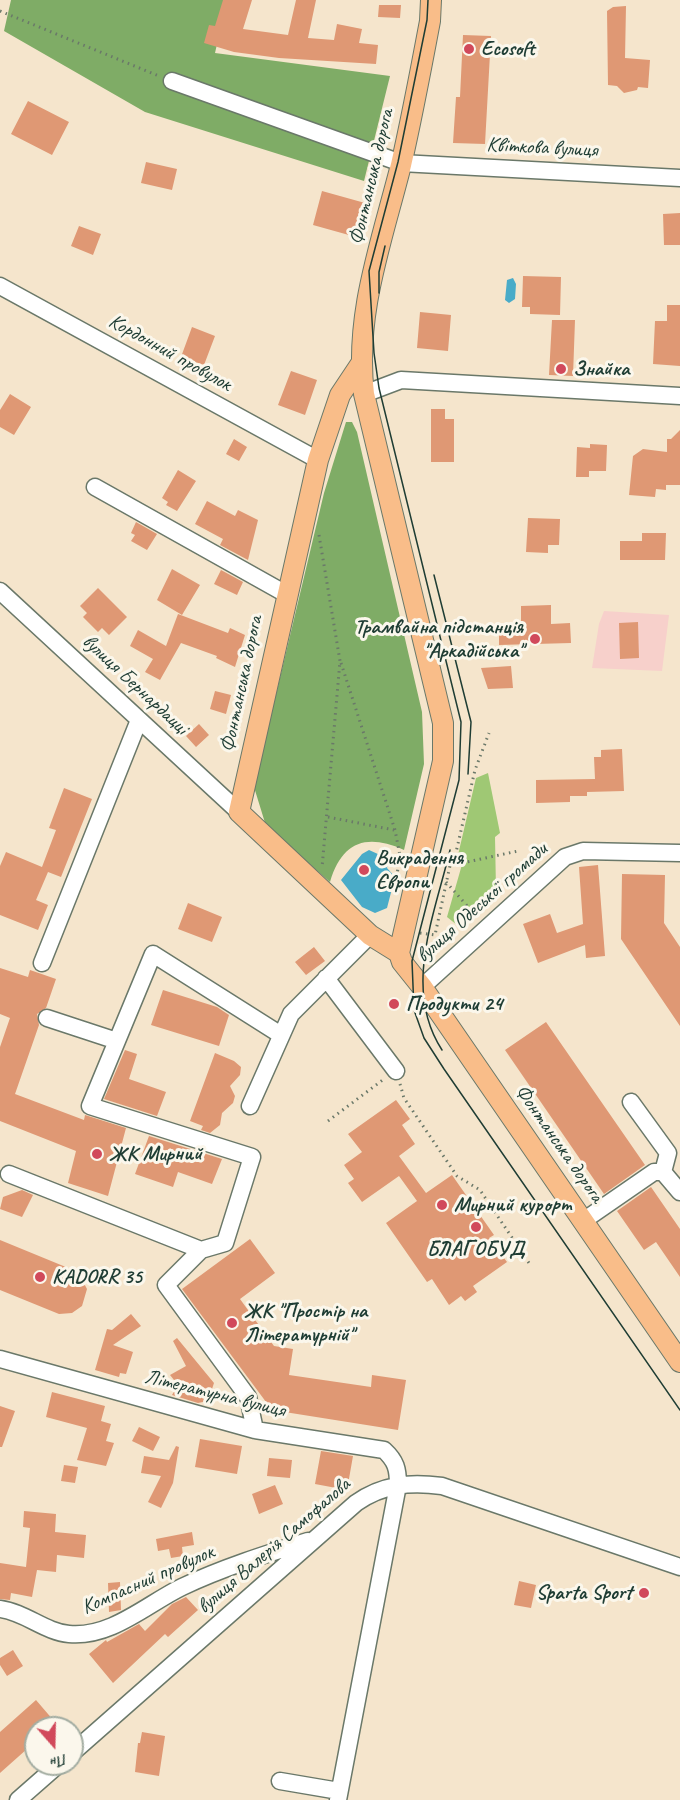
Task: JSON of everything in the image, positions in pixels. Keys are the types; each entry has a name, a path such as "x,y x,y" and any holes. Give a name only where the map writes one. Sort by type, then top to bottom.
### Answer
{"main road":[{"name":"Фонтанська дорога","path":"431,0 430,21 401,163 363,313 360,365 366,402 443,723 443,761 399,953 402,962 422,987 680,1362"},
{"name":"Фонтанська дорога","path":"360,365 340,395 318,460 286,594 239,812 370,935 399,953"},
{"path":"340,395 366,402"}],"street":[{"name":"Квіткова вулиця","path":"172,81 401,163 680,178"},
{"name":"Кордонний провулок","path":"0,286 318,460"},
{"path":"366,402 401,380 680,396"},
{"path":"95,487 286,594"},
{"name":"вулиця Бернардацці","path":"0,591 239,812"},
{"path":"42,963 140,720"},
{"name":"вулиця Одеської громади","path":"422,987 565,857 584,851 680,853"},
{"path":"250,1106 291,1014 370,935"},
{"path":"255,1430 248,1397 166,1285 201,1250 225,1243 252,1157 90,1106 153,954 190,975 281,1035"},
{"path":"326,978 396,1071"},
{"path":"47,1018 117,1041"},
{"path":"631,1102 668,1153 663,1172"},
{"path":"583,1221 654,1172 663,1172 680,1192"},
{"path":"9,1174 201,1250"},
{"name":"Літературна вулиця","path":"0,1359 255,1430 384,1450 398,1467 398,1485"},
{"path":"279,1781 338,1796 398,1485"},
{"name":"вулиця Валерія Самофалова","path":"84,1742 314,1539 366,1496 398,1485 441,1486 680,1567"},
{"name":"Компасний провулок","path":"0,1609 20,1614 67,1634 99,1632 183,1587 268,1553 314,1539"},
{"path":"18,1800 45,1776"}],"path":[{"path":"0,10 172,81"},
{"path":"318,531 340,662 395,830 400,856 392,903"},
{"path":"321,877 340,662"},
{"path":"403,931 435,935 451,861 454,861 475,770 489,733"},
{"path":"328,817 395,830"},
{"path":"454,861 462,863 518,851"},
{"path":"446,882 486,927"},
{"path":"328,1121 396,1071 404,1098 444,1156 458,1176 480,1190 529,1263"}],"shaded area":[{"path":"604,611 669,615 662,671 592,668 599,624"}],"green space":[{"path":"11,0 227,0 215,53 390,76 364,181 145,112 4,31"},
{"path":"346,422 352,422 357,432 422,712 424,764 404,850 378,842 357,845 341,858 330,882 266,826 254,787 324,493"},
{"path":"488,773 500,833 495,837 496,890 457,925 447,917 463,861 458,855 476,778"}],"water":[{"path":"513,278 516,284 515,299 509,303 505,300 507,280"},
{"path":"369,850 389,859 387,868 395,877 387,908 375,913 362,907 341,880 362,854"}],"building":[{"path":"223,0 252,0 243,29 288,35 296,0 316,0 308,38 334,40 337,24 362,29 359,43 378,45 376,64 279,58 234,52 204,43 209,25 215,26"},
{"path":"379,5 401,5 400,18 378,17"},
{"path":"626,6 625,58 650,60 648,88 638,87 637,90 624,93 617,86 608,85 607,11 613,7"},
{"path":"463,35 491,36 485,144 453,143 456,97 460,97"},
{"path":"28,101 69,122 52,155 11,134"},
{"path":"146,162 177,169 172,190 141,183"},
{"path":"322,191 365,203 356,237 313,225"},
{"path":"680,213 680,245 664,245 663,214"},
{"path":"79,226 101,234 93,255 71,246"},
{"path":"523,276 561,277 560,315 530,314 530,307 522,307"},
{"path":"667,305 680,305 680,366 653,364 655,321 667,321"},
{"path":"420,312 451,315 448,351 417,348"},
{"path":"552,320 575,320 573,376 549,375"},
{"path":"192,327 215,336 204,365 181,357"},
{"path":"291,371 317,380 305,415 278,405"},
{"path":"10,394 31,407 14,435 0,427 0,410"},
{"path":"431,409 445,409 445,419 454,419 454,462 431,462"},
{"path":"680,430 680,485 666,485 666,490 656,489 655,497 629,495 633,456 643,449 667,452 667,439 671,439"},
{"path":"234,439 247,447 239,461 226,454"},
{"path":"590,444 607,445 606,471 589,471 589,477 576,477 577,447 590,448"},
{"path":"178,470 196,481 177,511 166,505 168,502 162,498"},
{"path":"207,501 235,516 238,510 258,520 248,560 220,545 223,539 195,524"},
{"path":"528,518 560,519 559,545 548,545 548,553 526,552"},
{"path":"136,522 157,534 147,550 131,541 135,535 131,533"},
{"path":"642,533 666,533 665,560 620,560 620,541 642,541"},
{"path":"172,569 200,585 182,615 157,600"},
{"path":"221,570 243,582 237,595 214,584"},
{"path":"98,588 127,617 109,635 102,628 98,632 83,617 87,613 80,606"},
{"name":"Трамвайна підстанція \"Аркадійська\"","path":"551,605 551,624 570,623 571,643 499,645 499,633 507,633 507,624 521,624 521,606"},
{"path":"178,614 228,633 230,628 245,635 235,667 216,658 217,656 181,643 160,680 145,672 153,659 130,646 138,630 166,646"},
{"path":"638,622 639,658 620,659 619,623"},
{"path":"511,666 513,688 488,689 481,668"},
{"path":"215,691 231,695 226,714 210,709"},
{"path":"199,724 209,735 196,747 186,736"},
{"path":"622,749 624,791 587,792 587,796 570,796 570,802 536,803 536,780 595,779 594,757 601,757 601,750"},
{"path":"64,788 92,799 61,877 48,872 36,900 48,905 38,930 0,915 0,866 6,852 42,867 56,830 49,828"},
{"path":"598,865 605,956 586,958 585,945 538,963 523,924 550,914 557,933 583,924 579,867"},
{"path":"622,874 665,875 664,923 680,947 680,1026 621,939"},
{"path":"188,903 222,917 212,942 178,929"},
{"path":"314,947 325,961 306,975 295,962"},
{"path":"0,968 28,977 30,970 56,979 46,1008 37,1014 39,1025 15,1094 84,1120 85,1115 126,1128 108,1196 68,1183 76,1151 0,1121 0,1047 10,1018 0,1014"},
{"path":"163,990 217,1007 229,1015 219,1046 151,1025"},
{"path":"546,1022 645,1165 604,1194 505,1050"},
{"path":"125,1050 137,1054 129,1079 166,1092 157,1116 104,1099"},
{"path":"215,1053 234,1061 241,1067 240,1075 230,1086 235,1096 233,1103 222,1113 220,1125 210,1133 201,1130 203,1126 190,1121"},
{"name":"Мирний курорт","path":"396,1100 410,1119 402,1125 415,1144 399,1156 426,1193 452,1175 494,1235 489,1238 507,1262 473,1286 477,1292 465,1301 461,1296 449,1305 432,1279 427,1282 386,1223 417,1201 399,1176 362,1202 348,1183 354,1179 344,1165 362,1152 348,1134"},
{"path":"149,1136 222,1159 212,1184 178,1172 173,1187 135,1174"},
{"path":"651,1187 680,1229 680,1277 656,1242 644,1250 617,1211"},
{"path":"22,1190 33,1195 22,1217 0,1209 3,1197"},
{"name":"ЖК \"Простір на Літературній\"","path":"250,1239 275,1273 240,1299 274,1346 293,1349 289,1375 371,1387 372,1375 406,1380 398,1430 272,1410 182,1289"},
{"name":"KADORR 35","path":"0,1240 78,1272 87,1289 82,1306 72,1313 59,1314 0,1290"},
{"path":"131,1314 141,1326 113,1345 133,1352 126,1374 120,1373 119,1377 95,1370 107,1329 112,1330"},
{"path":"177,1338 214,1383 208,1401 198,1403 172,1395 178,1385 170,1375 186,1366 173,1341"},
{"path":"52,1392 105,1406 101,1421 111,1424 106,1441 114,1443 106,1466 77,1460 87,1428 46,1417"},
{"path":"0,1406 15,1411 2,1447 0,1447"},
{"path":"139,1427 160,1437 153,1451 132,1441"},
{"path":"200,1439 242,1446 237,1474 195,1467"},
{"path":"176,1446 179,1447 173,1483 161,1508 148,1502 161,1476 141,1473 144,1456 169,1460"},
{"path":"321,1451 353,1456 347,1490 315,1484"},
{"path":"269,1458 292,1460 290,1478 267,1476"},
{"path":"64,1465 78,1467 75,1483 61,1481"},
{"path":"275,1485 283,1504 259,1514 252,1494"},
{"path":"24,1511 56,1514 55,1532 86,1535 84,1558 57,1555 56,1572 37,1570 32,1597 11,1593 10,1600 0,1599 0,1563 26,1567 30,1528 23,1527"},
{"path":"192,1532 194,1545 182,1547 183,1556 171,1558 169,1549 158,1551 156,1539"},
{"path":"519,1581 536,1585 531,1608 514,1605"},
{"path":"120,1582 121,1610 109,1612 108,1583"},
{"path":"186,1597 198,1610 168,1637 165,1634 113,1683 89,1654 106,1640 107,1642 139,1624 145,1631 172,1604"},
{"path":"13,1650 23,1666 7,1676 0,1665 0,1658"},
{"path":"36,1700 50,1716 24,1716 24,1752 0,1773 0,1732"},
{"path":"142,1732 165,1736 159,1776 135,1772 138,1743 140,1743"}],"tram line":[{"path":"428,0 427,20 398,162 369,271 374,353 379,388 461,722 459,780 412,961 414,1010 424,1038 444,1069 680,1410"},
{"path":"379,293 379,272 385,246"},
{"path":"434,575 471,722 468,774"},
{"path":"442,1050 430,1027 424,1002 423,977 430,925 450,850"}],"place":[{"name":"Ecosoft","path":"469,49"},
{"name":"Знайка","path":"561,369"},
{"name":"Трамвайна підстанція \"Аркадійська\"","path":"535,639"},
{"name":"Викрадення Європи","path":"364,870"},
{"name":"Продукти 24","path":"394,1004"},
{"name":"ЖК Мирний","path":"97,1154"},
{"name":"Мирний курорт","path":"442,1205"},
{"name":"БЛАГОБУД","path":"476,1227"},
{"name":"KADORR 35","path":"40,1277"},
{"name":"ЖК \"Простір на Літературній\"","path":"232,1323"},
{"name":"Sparta Sport","path":"644,1593"}]}
